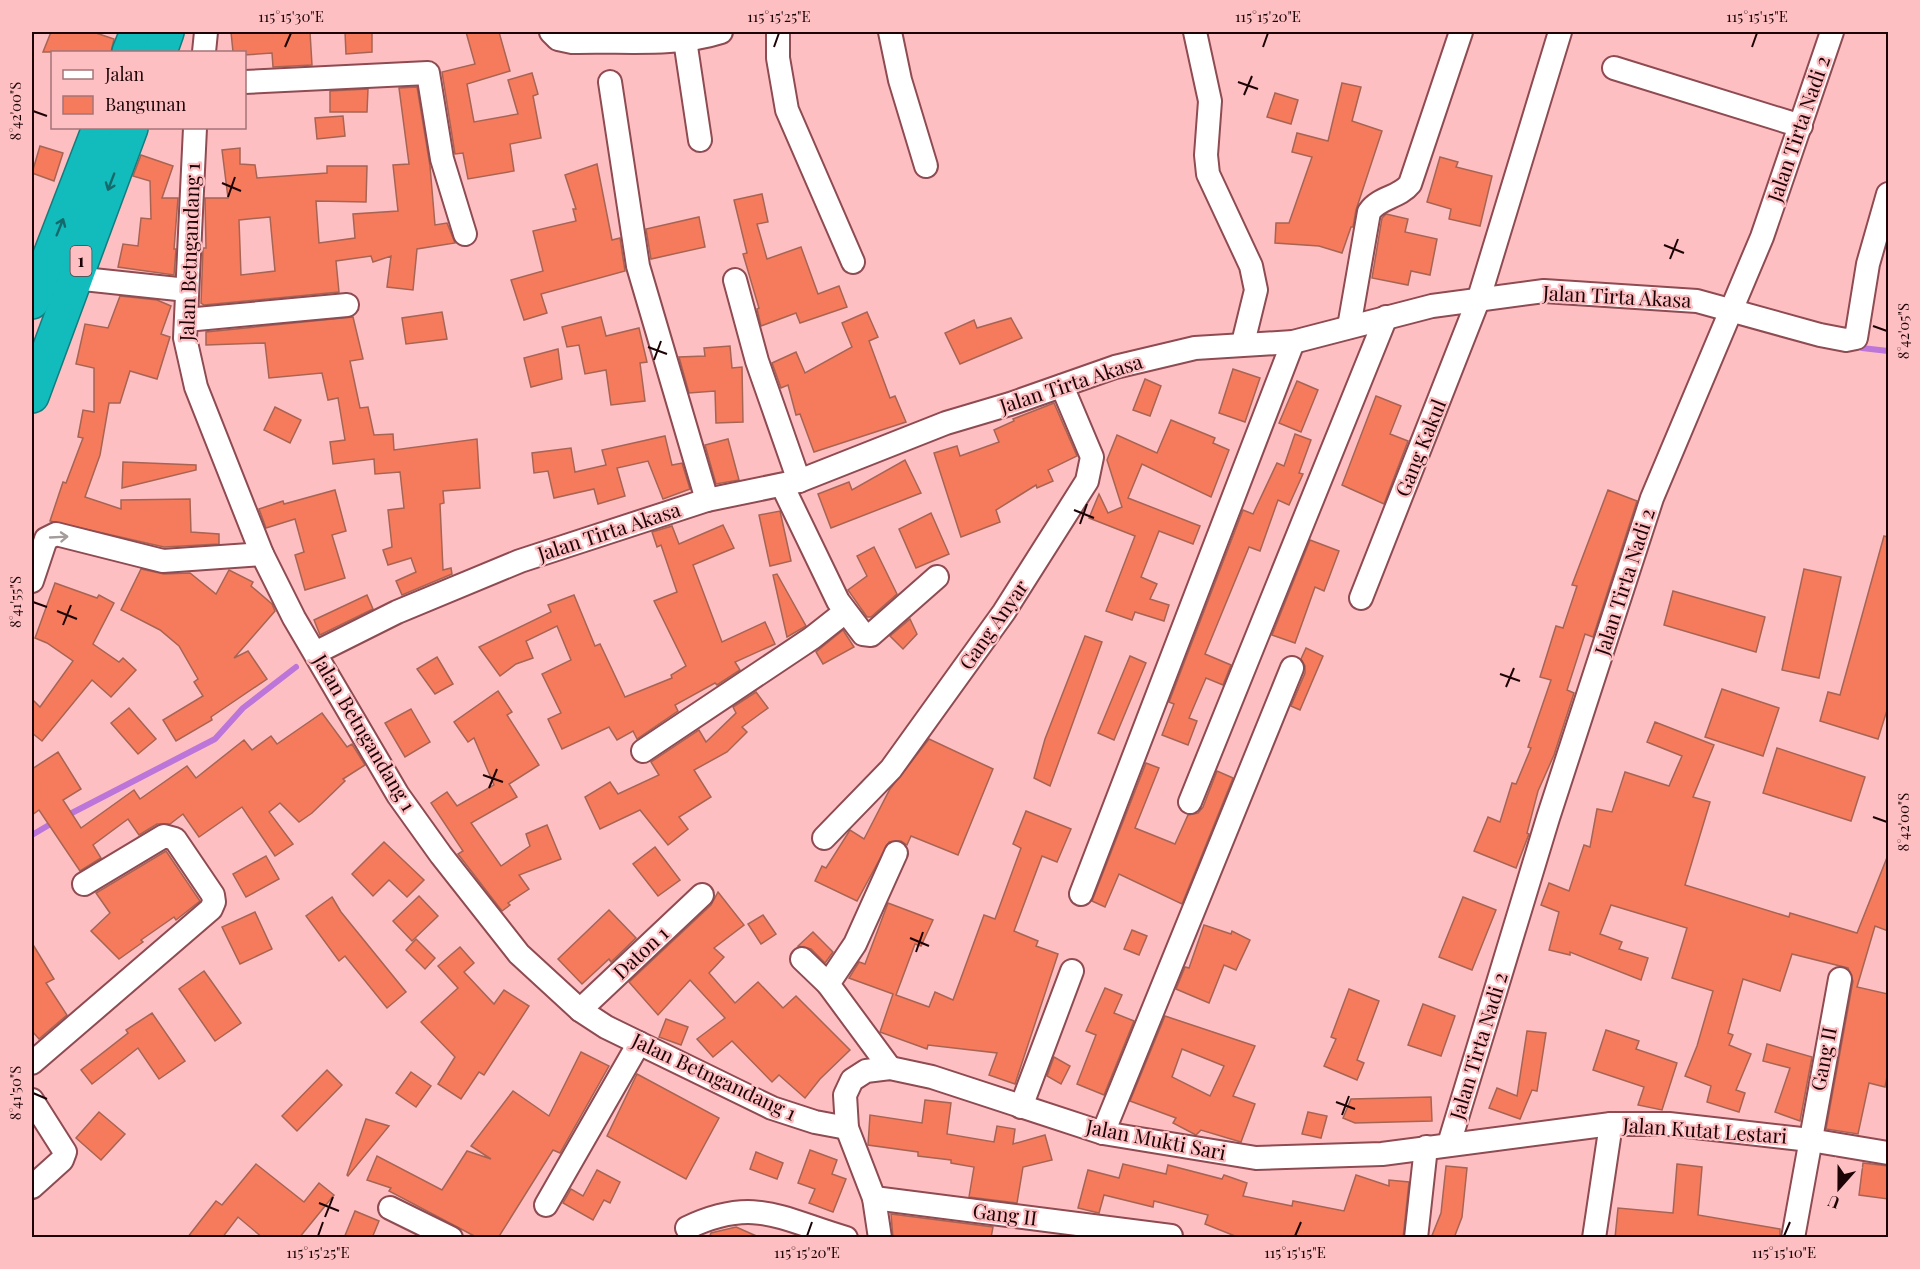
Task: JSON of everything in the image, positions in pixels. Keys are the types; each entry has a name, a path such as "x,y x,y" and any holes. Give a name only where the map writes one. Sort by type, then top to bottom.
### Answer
{"highway":[{"path":"129,51 137,32"},
{"path":"160,51 167,32"},
{"name":"1","path":"32,302 38,263 99,129"},
{"name":"1","path":"32,396 131,129"}],"street":[{"path":"204,51 206,32"},
{"path":"551,32 558,39 572,42 685,40 712,33"},
{"path":"778,32 778,58 787,110 853,262"},
{"path":"890,32 900,80 926,166"},
{"path":"1195,32 1210,101 1206,155 1208,174 1251,266 1256,290 1244,343"},
{"path":"1349,327 1369,212 1376,204 1401,192 1410,184 1461,32"},
{"name":"Gang Kakul","path":"1361,598 1479,298 1560,32"},
{"name":"Jalan Tirta Nadi 2","path":"1449,1144 1548,818 1652,498 1762,237 1832,32"},
{"path":"685,40 700,140"},
{"path":"1614,68 1801,126"},
{"path":"246,82 428,73 442,159 465,234"},
{"path":"609,82 638,266 707,500"},
{"name":"Jalan Betngandang 1","path":"195,129 185,338 196,387 262,554 294,618 317,652 398,795 441,855 519,954 580,1010 639,1044 772,1108 823,1124 847,1128"},
{"name":"Jalan Tirta Akasa","path":"317,652 397,612 520,561 707,500 791,483 946,423 1115,367 1195,348 1244,343 1293,342 1386,317 1479,298 1544,291 1594,292 1697,301 1820,335 1846,340 1856,338 1868,264 1888,194"},
{"path":"74,278 187,291"},
{"path":"735,280 791,483 845,612 859,631 866,636 871,635 937,577"},
{"path":"186,320 347,305"},
{"path":"1190,802 1386,317"},
{"path":"1081,894 1293,342"},
{"name":"Gang Anyar","path":"824,838 891,769 1004,612 1087,481 1092,457 1062,386"},
{"path":"32,581 46,539 56,534 163,561 262,554"},
{"path":"643,752 812,638 845,612"},
{"path":"1103,1133 1292,668"},
{"path":"32,1063 211,909 214,902 213,895 170,835 164,836 84,884"},
{"path":"828,984 855,944 896,853"},
{"name":"Daton 1","path":"580,1010 702,895"},
{"path":"801,959 828,984 890,1068"},
{"path":"1021,1107 1072,971"},
{"name":"Gang II","path":"1793,1238 1840,979"},
{"path":"546,1205 639,1044"},
{"name":"Jalan Mukti Sari","path":"880,1238 874,1198 847,1128 845,1095 852,1080 866,1071 890,1068 932,1077 1103,1133 1257,1158 1382,1154 1449,1144"},
{"path":"32,1100 65,1152 62,1160 32,1186"},
{"path":"1594,1238 1611,1124"},
{"name":"Jalan Kutat Lestari","path":"1449,1144 1611,1124 1669,1124 1810,1140 1888,1153"},
{"path":"1416,1238 1426,1147"},
{"name":"Gang II","path":"874,1198 1171,1236"},
{"path":"390,1208 451,1238"},
{"path":"687,1228 724,1214 743,1210 769,1213 846,1238"}],"building":[{"path":"51,32 93,32 114,39 111,51 43,52"},
{"path":"231,32 310,32 312,65 273,67 272,53 246,55 246,51 233,51"},
{"path":"345,32 372,32 372,52 346,54"},
{"path":"466,32 499,32 510,71 467,84 474,122 518,114 508,80 532,73 538,94 533,96 541,138 510,144 514,171 468,179 463,153 455,154 442,72 475,64"},
{"path":"1342,83 1361,87 1352,121 1382,131 1356,210 1353,227 1351,227 1342,253 1319,246 1275,243 1276,223 1289,223 1312,157 1292,152 1297,133 1328,141"},
{"path":"417,87 430,166 435,225 447,223 455,243 417,249 413,290 387,287 391,256 373,262 371,256 336,261 339,292 204,305 201,303 203,248 206,248 205,198 228,198 222,150 240,148 240,164 255,165 257,178 327,173 327,166 367,166 366,202 316,201 319,243 355,238 353,214 398,211 393,165 409,164 399,88","holes":["270,217 275,271 241,275 239,220"]},
{"path":"368,89 367,112 330,112 330,91"},
{"path":"1275,93 1298,100 1291,124 1267,117"},
{"path":"343,116 345,136 317,139 315,118"},
{"path":"40,146 63,153 54,181 32,173"},
{"path":"141,155 173,166 162,198 178,198 174,275 118,267 123,244 138,246 141,218 151,219 150,181 133,176"},
{"path":"1440,157 1458,162 1456,167 1492,176 1480,226 1449,219 1451,209 1427,202"},
{"path":"597,164 612,240 620,238 625,271 541,294 547,313 524,320 511,280 543,271 533,231 576,221 573,209 576,209 565,175"},
{"path":"762,194 768,222 757,224 767,259 801,247 818,294 839,286 847,307 800,323 796,313 761,326 757,309 759,308 743,254 747,253 734,200"},
{"path":"1386,214 1408,219 1405,232 1437,239 1430,275 1411,271 1408,285 1372,278 1382,218"},
{"path":"699,217 705,247 651,259 646,229"},
{"path":"120,296 157,300 171,306 161,334 170,337 157,379 130,371 120,403 109,403 100,455 85,497 121,509 121,500 190,499 191,532 219,534 219,544 164,547 50,521 63,482 66,483 83,438 78,437 83,410 94,412 94,368 76,364 85,324 108,328"},
{"path":"442,312 447,339 406,344 402,318"},
{"path":"867,312 878,337 869,341 890,398 895,396 906,422 814,452 800,414 796,415 788,385 781,388 772,363 796,352 805,373 852,347 842,323"},
{"path":"353,317 363,359 350,361 360,408 368,407 374,435 393,434 394,450 477,439 480,488 443,491 444,503 440,504 443,570 451,568 452,574 402,595 396,581 416,572 411,558 388,565 383,550 392,547 388,510 404,508 400,472 375,474 374,459 333,464 330,442 345,440 338,398 328,400 322,373 269,378 265,343 206,345 206,332"},
{"path":"601,317 606,336 639,328 647,362 640,363 645,401 611,405 606,370 585,374 579,345 567,347 562,327"},
{"path":"1011,318 1022,338 960,364 945,333 974,320 977,328"},
{"path":"730,346 732,368 742,367 743,422 716,423 715,391 689,393 679,357 705,356 704,348"},
{"path":"558,349 562,379 531,387 524,358"},
{"path":"1233,369 1260,378 1245,422 1219,413"},
{"path":"1145,379 1161,386 1150,416 1133,410"},
{"path":"1297,381 1318,390 1301,432 1279,423"},
{"path":"1376,396 1401,406 1390,434 1408,441 1384,504 1342,485"},
{"path":"1054,403 1077,456 1048,470 1053,481 1037,488 1036,485 996,510 1000,522 961,537 934,453 957,446 960,456 999,442 994,430 1014,421 1013,419"},
{"path":"275,407 301,420 290,443 264,430"},
{"path":"1171,420 1215,438 1213,443 1229,450 1211,497 1142,464 1128,498 1200,526 1193,544 1159,531 1141,577 1157,584 1150,599 1169,605 1164,621 1135,612 1132,620 1106,611 1135,536 1089,518 1099,494 1108,513 1122,507 1107,460 1117,435 1157,453"},
{"path":"1295,434 1311,440 1299,473 1303,474 1289,505 1278,500 1260,551 1249,547 1205,654 1231,665 1223,685 1206,678 1189,718 1197,721 1188,745 1162,735 1174,704 1169,702 1243,510 1253,514 1277,463 1284,466"},
{"path":"665,436 672,465 682,463 690,489 663,499 648,461 617,468 625,496 598,504 594,489 554,498 548,471 534,473 532,453 571,448 575,472 606,465 602,450"},
{"path":"728,439 739,480 716,484 705,445"},
{"path":"905,460 921,493 831,528 818,494 849,482 852,490"},
{"path":"123,462 196,465 196,470 122,488"},
{"path":"335,490 346,531 332,535 345,578 305,590 295,555 304,552 295,519 266,528 259,509 283,501 284,504"},
{"path":"1608,490 1637,501 1593,637 1585,634 1567,690 1574,693 1554,755 1538,791 1527,833 1529,834 1516,868 1474,851 1488,817 1500,822 1512,783 1516,784 1531,748 1528,747 1551,680 1540,677 1556,626 1563,628 1577,586 1572,585"},
{"path":"780,511 791,561 770,566 759,515"},
{"path":"931,513 949,554 916,568 899,529"},
{"path":"723,525 734,548 693,565 722,642 765,622 775,644 735,662 740,670 717,685 715,683 675,705 678,711 637,739 633,731 617,740 609,727 562,749 548,719 561,713 542,674 571,660 557,626 526,641 533,658 516,664 500,676 479,647 551,612 548,605 574,595 595,646 600,644 625,697 672,678 671,675 686,666 654,601 677,592 661,545 657,547 652,532 672,526 679,544"},
{"path":"1884,536 1888,537 1888,707 1878,739 1820,721 1828,692 1840,695"},
{"path":"1310,540 1339,551 1324,591 1315,587 1295,643 1272,635"},
{"path":"874,547 897,594 871,617 867,617 848,590 867,576 857,556"},
{"path":"141,569 164,574 190,573 216,594 229,570 253,582 251,586 272,604 275,611 234,658 248,651 267,679 211,717 212,720 176,741 163,720 203,696 194,682 198,679 179,646 160,630 121,610"},
{"path":"1804,569 1841,577 1819,678 1782,670"},
{"path":"777,574 806,626 787,637 773,575"},
{"path":"55,583 97,598 99,595 114,603 93,644 119,662 123,658 136,670 111,697 92,680 42,741 32,733 32,699 40,707 73,661 47,643 35,638"},
{"path":"1673,591 1765,617 1756,652 1664,625"},
{"path":"367,595 373,609 320,635 314,620"},
{"path":"910,619 917,634 903,649 890,636"},
{"path":"843,630 854,647 823,664 816,652"},
{"path":"1085,636 1102,642 1050,786 1034,778 1045,739"},
{"path":"1306,648 1323,656 1300,710 1291,706 1305,673 1305,666 1301,659"},
{"path":"1130,656 1146,663 1114,740 1098,733"},
{"path":"437,657 453,684 435,694 417,669"},
{"path":"1722,689 1779,708 1763,756 1705,737"},
{"path":"498,691 512,712 507,715 539,765 509,784 517,797 471,823 501,866 530,846 526,834 547,825 561,859 519,875 529,889 508,903 510,905 502,911 458,854 463,851 431,803 447,792 457,806 494,785 474,738 468,742 454,722"},
{"path":"756,692 768,708 742,727 747,732 727,752 694,770 711,797 679,817 688,829 668,845 640,810 600,829 585,797 610,782 618,794 659,775 651,762 699,730 706,742 736,713 733,707"},
{"path":"129,708 156,739 138,754 111,723"},
{"path":"411,709 430,742 405,757 385,723"},
{"path":"322,713 347,747 352,744 365,765 343,779 345,781 312,813 299,822 280,803 269,812 293,844 275,856 242,807 199,837 183,814 170,824 157,824 139,835 128,819 93,845 101,858 80,871 39,810 32,815 32,769 58,752 81,789 63,800 81,828 134,790 140,799 187,766 196,778 244,740 252,750 271,736 277,744"},
{"path":"1655,722 1714,745 1693,797 1710,802 1685,885 1789,917 1790,913 1857,933 1888,855 1888,931 1875,926 1857,987 1888,994 1888,1072 1885,1087 1869,1083 1858,1134 1826,1129 1853,981 1848,968 1792,954 1780,991 1743,979 1728,1033 1733,1035 1729,1045 1751,1054 1736,1090 1745,1093 1739,1112 1707,1102 1711,1086 1685,1076 1697,1046 1713,991 1672,978 1687,928 1611,905 1600,934 1622,942 1619,949 1648,958 1641,980 1570,952 1570,955 1549,950 1559,912 1541,905 1549,883 1569,891 1584,845 1590,847 1597,809 1612,812 1625,772 1669,786 1682,756 1647,742"},
{"path":"929,739 993,769 958,855 911,836 907,845 901,841 889,842 857,901 815,881 822,866 826,868 850,830 864,839 890,789"},
{"path":"1777,748 1865,777 1851,821 1763,793"},
{"path":"1146,763 1159,768 1135,828 1175,844 1188,815 1198,813 1203,807 1217,771 1233,778 1182,904 1119,874 1105,907 1092,901"},
{"path":"1026,811 1071,829 1057,862 1042,856 1014,931 1038,941 1036,946 1058,954 1015,1084 989,1075 997,1053 928,1045 927,1049 880,1032 893,994 849,978 859,962 865,964 888,903 933,920 921,946 915,944 896,995 929,1007 935,992 953,1000 984,915 995,919 1021,848 1013,844"},
{"path":"384,842 424,880 407,897 389,880 373,896 352,874"},
{"path":"655,847 680,880 658,896 633,864"},
{"path":"166,851 200,901 176,920 174,917 141,940 143,942 119,959 91,931 110,913 96,893"},
{"path":"266,856 279,879 246,897 233,874"},
{"path":"718,892 744,925 714,948 724,957 709,973 735,1003 758,982 783,1008 796,996 850,1050 820,1079 805,1098 779,1075 772,1082 732,1041 713,1057 697,1039 725,1018 690,980 658,1015 629,982 711,905"},
{"path":"419,896 438,916 412,941 393,921"},
{"path":"332,897 341,912 406,992 387,1008 345,956 339,961 306,916"},
{"path":"1463,897 1496,910 1472,970 1439,957"},
{"path":"609,910 636,938 611,962 609,959 582,984 558,959"},
{"path":"255,912 272,949 240,964 222,927"},
{"path":"763,915 776,934 761,944 748,924"},
{"path":"1204,925 1231,934 1232,931 1250,940 1236,970 1224,965 1209,1003 1176,989 1185,967 1189,968"},
{"path":"1132,930 1147,936 1139,955 1124,949"},
{"path":"813,932 833,952 825,963 811,949 798,946"},
{"path":"416,939 435,958 425,969 406,950"},
{"path":"32,943 54,979 46,983 67,1015 39,1039 32,1031"},
{"path":"460,947 474,963 464,972 494,1004 504,990 529,1006 484,1075 479,1072 461,1099 438,1084 455,1057 421,1022 458,988 438,966"},
{"path":"204,971 241,1023 215,1041 179,989"},
{"path":"1105,988 1122,995 1114,1013 1134,1021 1104,1095 1077,1084 1096,1035 1086,1031"},
{"path":"1349,989 1379,1001 1357,1060 1364,1063 1357,1080 1324,1066 1336,1039 1331,1037"},
{"path":"1423,1004 1455,1016 1441,1056 1408,1045"},
{"path":"152,1013 185,1061 159,1079 138,1048 92,1084 81,1070 128,1033 126,1030"},
{"path":"1165,1016 1255,1046 1233,1096 1255,1104 1241,1142 1201,1130 1196,1135 1173,1123 1176,1118 1130,1101","holes":["1182,1049 1224,1066 1210,1096 1172,1077"]},
{"path":"666,1019 688,1027 681,1045 659,1037"},
{"path":"1606,1030 1639,1041 1636,1049 1677,1063 1662,1110 1638,1105 1644,1087 1593,1070"},
{"path":"1527,1031 1546,1033 1537,1091 1532,1090 1520,1119 1489,1108 1497,1088 1517,1096"},
{"path":"1767,1044 1812,1057 1800,1121 1775,1112 1790,1068 1763,1061"},
{"path":"581,1052 609,1066 560,1153 553,1150 498,1238 478,1238 389,1191 391,1188 367,1180 377,1156 442,1190 467,1151 491,1159 471,1146 513,1091 549,1116"},
{"path":"1054,1057 1070,1066 1061,1084 1047,1076"},
{"path":"327,1070 342,1085 297,1131 282,1116"},
{"path":"411,1072 431,1086 416,1107 396,1093"},
{"path":"637,1074 719,1118 686,1179 607,1136"},
{"path":"1431,1097 1432,1121 1355,1123 1343,1118 1351,1099"},
{"path":"925,1100 951,1103 947,1134 994,1142 997,1126 1015,1129 1013,1144 1045,1135 1052,1160 1023,1167 1017,1203 969,1197 974,1167 951,1163 951,1160 918,1156 918,1152 868,1145 870,1115 922,1123"},
{"path":"99,1112 125,1134 101,1160 76,1138"},
{"path":"1308,1112 1327,1116 1321,1138 1302,1134"},
{"path":"366,1119 389,1126 348,1176 347,1175"},
{"path":"810,1150 837,1160 832,1174 846,1179 833,1212 809,1203 815,1189 798,1183"},
{"path":"756,1152 783,1163 777,1179 750,1169"},
{"path":"1863,1163 1888,1166 1888,1199 1859,1195"},
{"path":"256,1164 304,1202 319,1183 334,1195 299,1238 263,1238 238,1217 222,1238 187,1238 216,1201 222,1205"},
{"path":"1123,1164 1166,1174 1168,1165 1222,1179 1224,1175 1247,1183 1243,1196 1292,1206 1293,1201 1344,1211 1356,1175 1389,1186 1389,1180 1409,1182 1403,1238 1240,1238 1205,1224 1208,1215 1154,1201 1153,1207 1104,1195 1099,1213 1078,1208 1088,1170 1119,1178"},
{"path":"1677,1164 1702,1167 1698,1215 1780,1229 1780,1238 1615,1238 1618,1208 1673,1213"},
{"path":"1446,1166 1467,1168 1462,1217 1454,1238 1431,1238 1441,1213"},
{"path":"597,1170 620,1182 610,1203 604,1200 593,1220 563,1203 571,1189 583,1196"},
{"path":"355,1211 379,1221 372,1238 344,1238"},
{"path":"891,1214 993,1227 991,1238 893,1238"},
{"path":"736,1227 761,1238 709,1238 711,1233"}],"waterway":[{"path":"1862,348 1888,351"},
{"path":"66,816 215,739 243,708 296,667"},
{"path":"32,835 54,822"}]}
